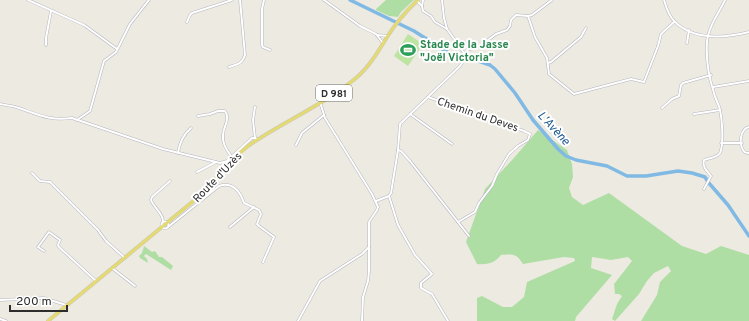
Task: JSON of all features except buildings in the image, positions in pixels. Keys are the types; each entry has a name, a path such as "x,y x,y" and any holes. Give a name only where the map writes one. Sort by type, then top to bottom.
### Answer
{"main road":[{"name":"Route d'Uzès","path":"48,321 163,227 168,225 210,186 237,155 256,139 320,102 357,78 367,68 400,18 417,0"}],"street":[{"path":"28,0 84,25 117,49"},
{"path":"77,120 90,111 104,61 116,52 130,24 149,0"},
{"path":"187,22 192,13 232,0"},
{"path":"229,67 243,61 245,55 240,0"},
{"path":"264,0 262,11 262,45 270,50"},
{"path":"324,0 360,26 376,34 388,36"},
{"path":"417,0 422,6 423,11 431,16 435,22 448,29"},
{"path":"422,6 423,0"},
{"path":"442,0 444,18 448,29 464,54 467,50 480,46 496,34 507,30 510,26 511,20 516,15 528,16 538,11 552,0"},
{"path":"664,0 674,22 689,30 708,37 731,36 749,32"},
{"path":"704,189 711,176 705,168 703,163 704,160 717,156 720,152 722,136 720,110 710,75 708,37 715,18 725,0"},
{"path":"46,45 51,11"},
{"path":"528,16 535,37 548,63 549,74 574,94 631,79 644,82 661,34 674,22"},
{"path":"548,63 581,37 586,28"},
{"path":"688,43 689,30"},
{"path":"376,34 383,43"},
{"path":"448,321 432,294 420,286 421,283 432,274 415,255 398,225 389,196 398,150 399,126 460,66 462,62"},
{"path":"662,108 672,99 679,96 681,85 683,83 710,75"},
{"path":"713,87 749,81"},
{"name":"Chemin du Deves","path":"428,97 530,134 528,140 509,154 497,174 492,186 479,203 475,212 458,222"},
{"path":"320,102 324,115 376,201 377,210 369,222 369,271 368,281 363,297 362,321"},
{"path":"0,104 18,107 47,118 72,118 133,140 178,153 223,163 249,141 256,139 253,120 255,107"},
{"path":"694,114 720,110"},
{"path":"198,116 218,111 226,112 228,119 222,134 227,151 231,156"},
{"path":"410,114 452,144"},
{"path":"296,145 302,133 324,115"},
{"path":"749,127 746,127 741,133 742,149 744,152 749,153"},
{"path":"178,153 182,138 191,128"},
{"path":"721,143 742,143"},
{"path":"398,150 401,151 410,161 469,236"},
{"path":"197,172 216,162"},
{"path":"32,173 40,181 50,182 98,230 106,241 125,258"},
{"path":"163,227 162,215 151,200 152,197 170,181"},
{"path":"163,221 171,226 190,208 219,186 227,185 237,189 244,203 259,210 261,214 257,224 258,226 274,237 263,262"},
{"path":"376,201 389,196"},
{"path":"230,227 254,207"},
{"path":"44,251 39,248 39,244 48,232 50,232 60,240 58,245 59,247 96,281"},
{"path":"298,321 320,281 362,254 369,246"},
{"path":"112,268 135,286"},
{"path":"0,300 44,298 66,305"},
{"path":"0,319 6,321"}],"green space":[{"path":"386,0 414,0 401,12 398,17 389,16 376,10"},
{"name":"Stade de la Jasse \"Joël Victoria\"","path":"408,34 423,44 408,66 394,56"},
{"path":"538,130 567,150 572,164 573,177 569,188 572,197 583,205 609,193 682,246 706,254 721,246 749,255 749,321 641,321 657,295 660,282 671,271 668,266 654,273 639,294 615,321 612,319 617,304 622,296 615,294 614,284 632,261 628,257 611,260 592,257 591,268 612,275 576,317 575,321 477,321 477,298 482,296 503,307 512,307 524,297 527,282 575,261 574,258 564,257 523,264 516,256 509,254 501,255 490,263 477,264 466,242 485,189"},
{"path":"144,246 152,252 155,251 159,257 162,257 173,266 171,270 146,254 144,256 148,263 140,258 139,256 142,253"}],"waterway":[{"name":"L'Avène","path":"350,0 414,31 452,55 470,58 490,65 515,93 533,120 566,156 576,160 607,166 627,176 646,176 678,171 705,177 728,205 749,236"}],"place":[{"name":"Stade de la Jasse \"Joël Victoria\"","path":"408,50"}]}
